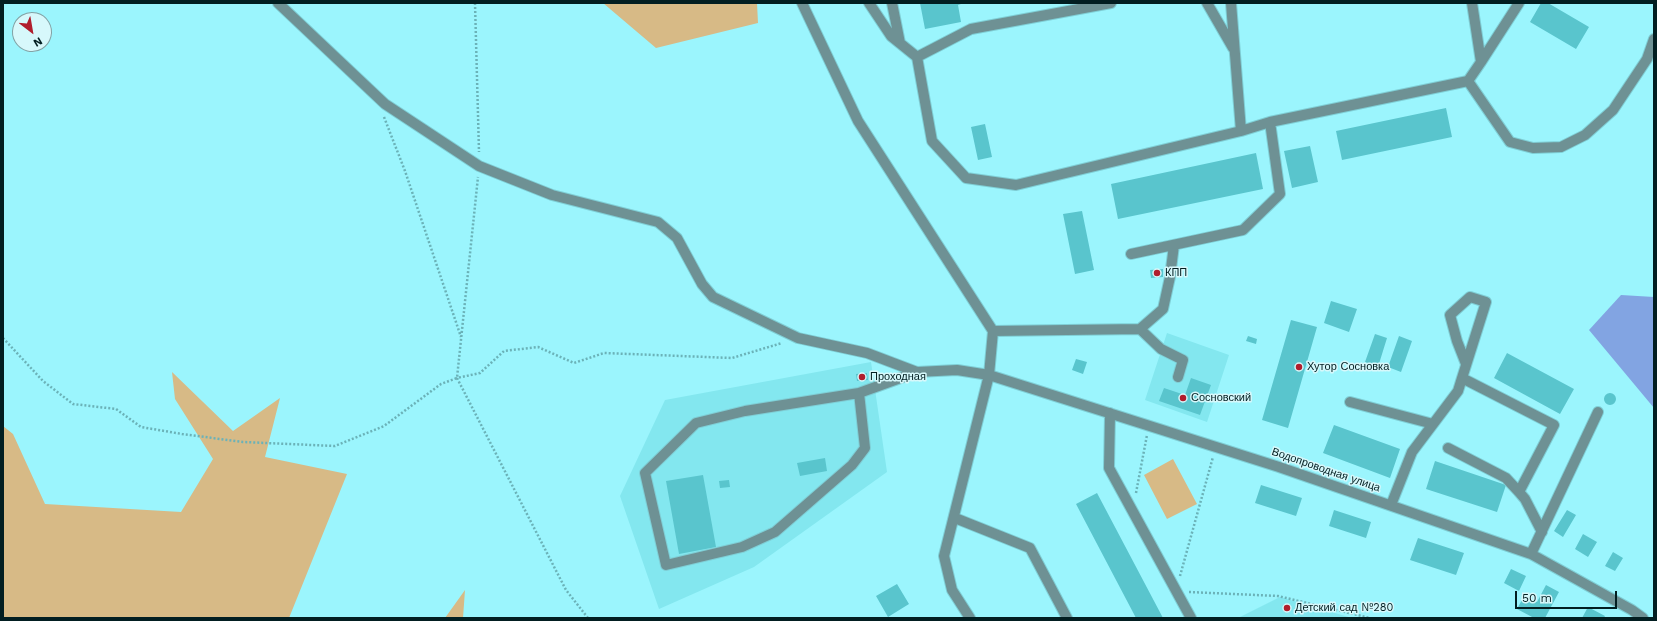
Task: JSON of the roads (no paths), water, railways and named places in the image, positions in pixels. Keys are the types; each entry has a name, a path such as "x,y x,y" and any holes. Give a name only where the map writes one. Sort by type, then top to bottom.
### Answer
{"street":[{"path":"278,3 385,104 479,166 552,195 658,222 677,238 702,284 714,297 798,338 867,353 917,372"},
{"path":"802,3 858,121 993,331 988,375 955,518 944,556 952,590 970,618"},
{"path":"869,3 891,36 917,57 932,141 966,178 1016,185 1241,131 1270,122 1468,81 1519,3"},
{"path":"892,3 900,43"},
{"path":"917,57 971,29 1111,3"},
{"path":"1207,3 1235,51"},
{"path":"1231,3 1241,131"},
{"path":"1472,3 1481,62"},
{"path":"1468,81 1510,142 1533,148 1561,147 1585,135 1613,110 1647,59 1654,38"},
{"path":"1130,254 1243,230 1280,194 1270,122"},
{"path":"993,331 1140,329 1163,309 1170,277 1174,245"},
{"path":"1391,505 1412,452 1458,391 1486,302 1470,297 1450,315 1457,341 1466,364"},
{"path":"1140,329 1162,349 1183,360 1178,377"},
{"name":"Водопроводная улица","path":"917,372 957,370 988,375 1149,425 1391,505 1531,554 1632,610 1643,618"},
{"path":"859,393 865,448 852,465 775,532 742,547 666,565 645,473 696,423 745,411 859,393 917,372"},
{"path":"1462,378 1554,424 1519,492"},
{"path":"1350,402 1433,424"},
{"path":"1531,554 1598,412"},
{"path":"1110,413 1109,468 1191,618"},
{"path":"1448,448 1506,478 1525,499 1542,532"},
{"path":"955,518 1030,548 1067,618"}],"place":[{"name":"КПП","path":"1157,273"},
{"name":"Хутор Сосновка","path":"1299,367"},
{"name":"Проходная","path":"862,377"},
{"name":"Сосновский","path":"1183,398"},
{"name":"Детский сад №280","path":"1287,608"}]}
